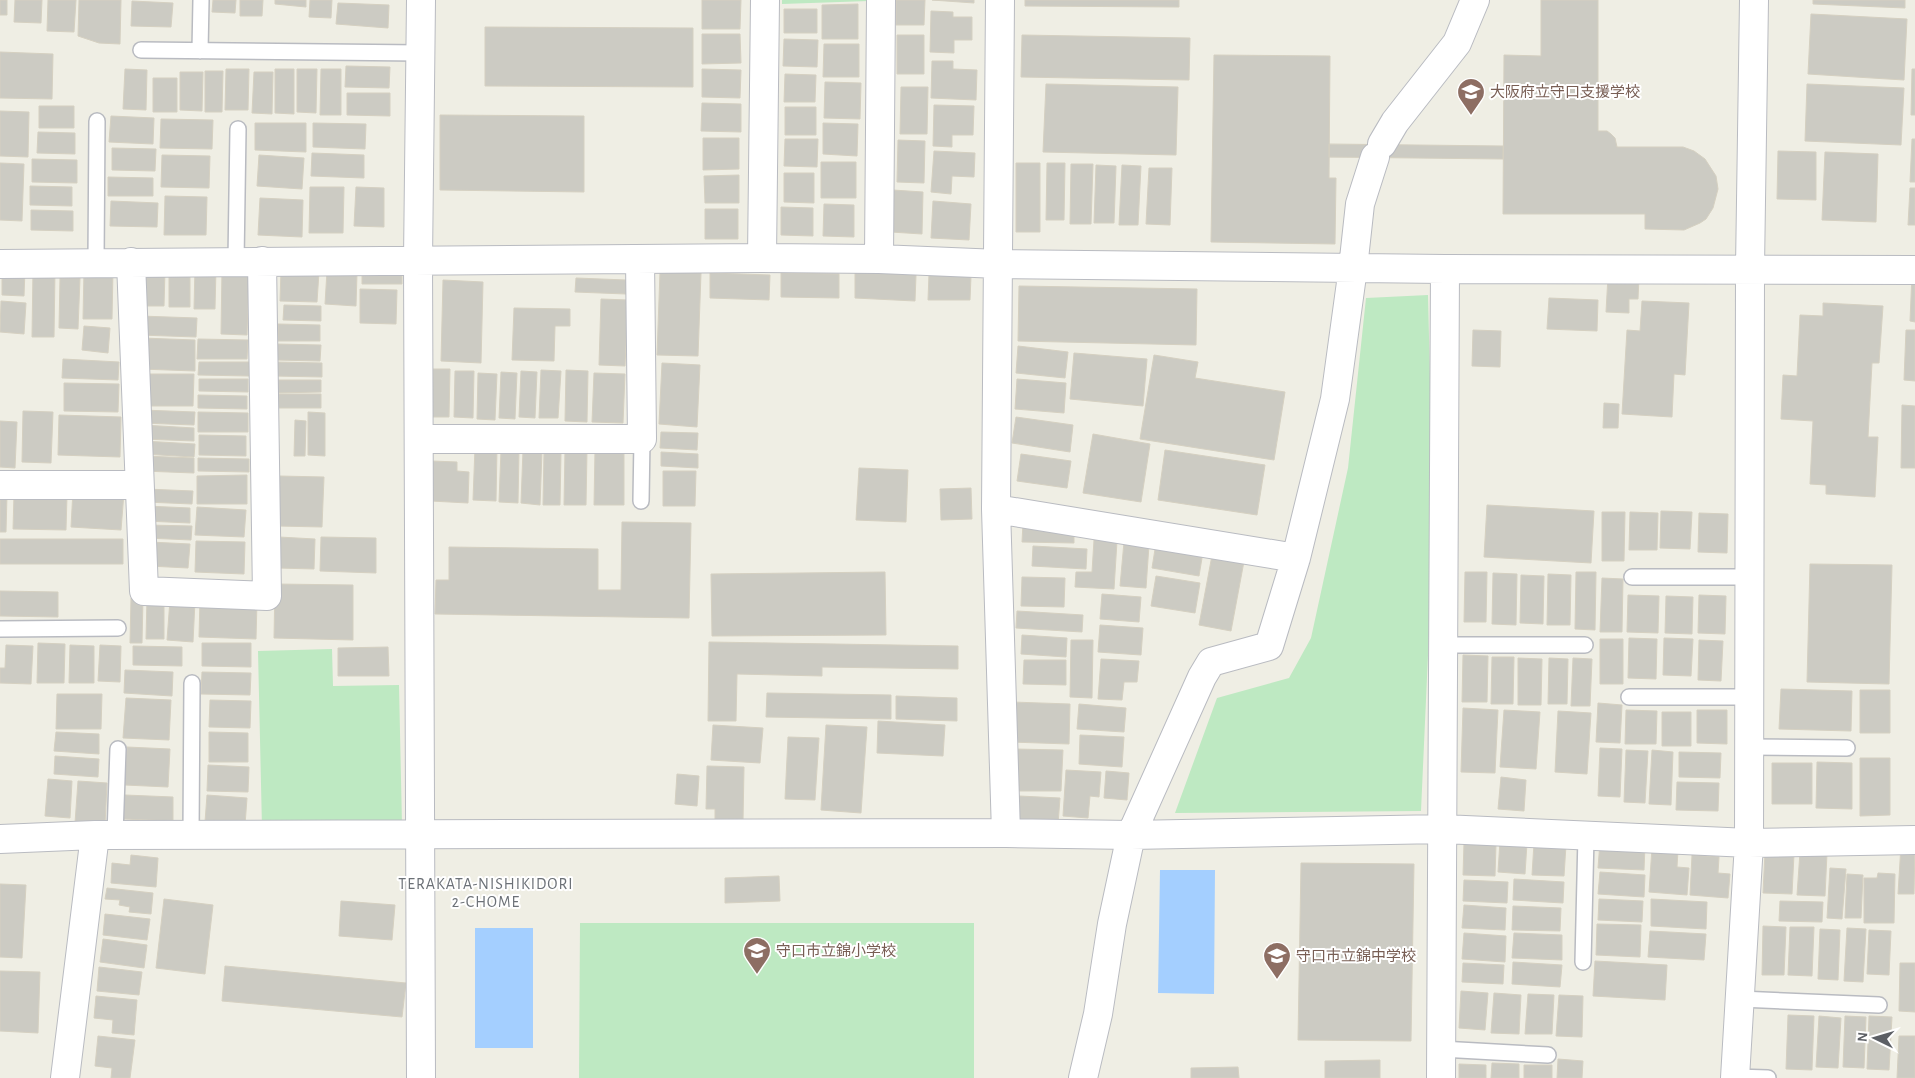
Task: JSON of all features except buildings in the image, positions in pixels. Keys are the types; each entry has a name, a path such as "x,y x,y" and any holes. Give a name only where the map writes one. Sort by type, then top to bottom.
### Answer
{"street":[{"path":"421,0 418,261 422,1078"},
{"path":"762,258 764,0"},
{"path":"879,259 881,0"},
{"path":"1000,0 996,509 1006,833"},
{"path":"1083,1078 1098,1014 1112,924 1131,835 1202,676 1211,662 1269,646 1296,558 1335,399 1360,204 1379,151 1395,122 1457,43 1475,0"},
{"path":"1736,1077 1749,843 1750,268 1754,0"},
{"path":"0,264 762,258 879,259 999,264 1445,269 1750,268 1915,270"},
{"path":"419,439 642,439 640,259"},
{"path":"130,262 144,591 266,596 249,261"},
{"path":"1441,1078 1445,269"},
{"path":"0,485 139,485"},
{"path":"996,509 1296,558"},
{"path":"0,839 105,835 1006,833 1131,835 1443,830 1749,843 1915,840"},
{"path":"65,1078 105,835"}],"lane":[{"path":"200,51 201,0"},
{"path":"141,50 420,53"},
{"path":"96,262 97,121"},
{"path":"238,129 249,261"},
{"path":"641,501 642,439"},
{"path":"1632,577 1749,577"},
{"path":"0,629 118,628"},
{"path":"1444,645 1585,645"},
{"path":"191,835 192,683"},
{"path":"1629,697 1749,697"},
{"path":"1749,747 1848,748"},
{"path":"105,835 118,749"},
{"path":"1583,962 1586,836"},
{"path":"1740,999 1879,1005"},
{"path":"1441,1049 1548,1055"},
{"path":"1736,1077 1768,1078"}],"green space":[{"path":"782,0 869,0 869,1 782,4"},
{"path":"1428,295 1433,504 1421,811 1175,813 1217,698 1289,678 1311,638 1348,468 1366,298"},
{"path":"332,649 333,686 399,685 402,825 262,828 258,651"},
{"path":"580,923 974,923 974,1078 579,1078"}],"water":[{"path":"1160,870 1215,870 1214,994 1158,993"},
{"path":"475,928 533,928 533,1048 475,1048"}],"place":[{"name":"大阪府立守口支援学校","path":"1471,116"},
{"name":"守口市立錦小学校","path":"757,975"},
{"name":"守口市立錦中学校","path":"1277,980"}],"district":[{"name":"TERAKATA-NISHIKIDORI 2-CHOME","path":"486,892"}]}
